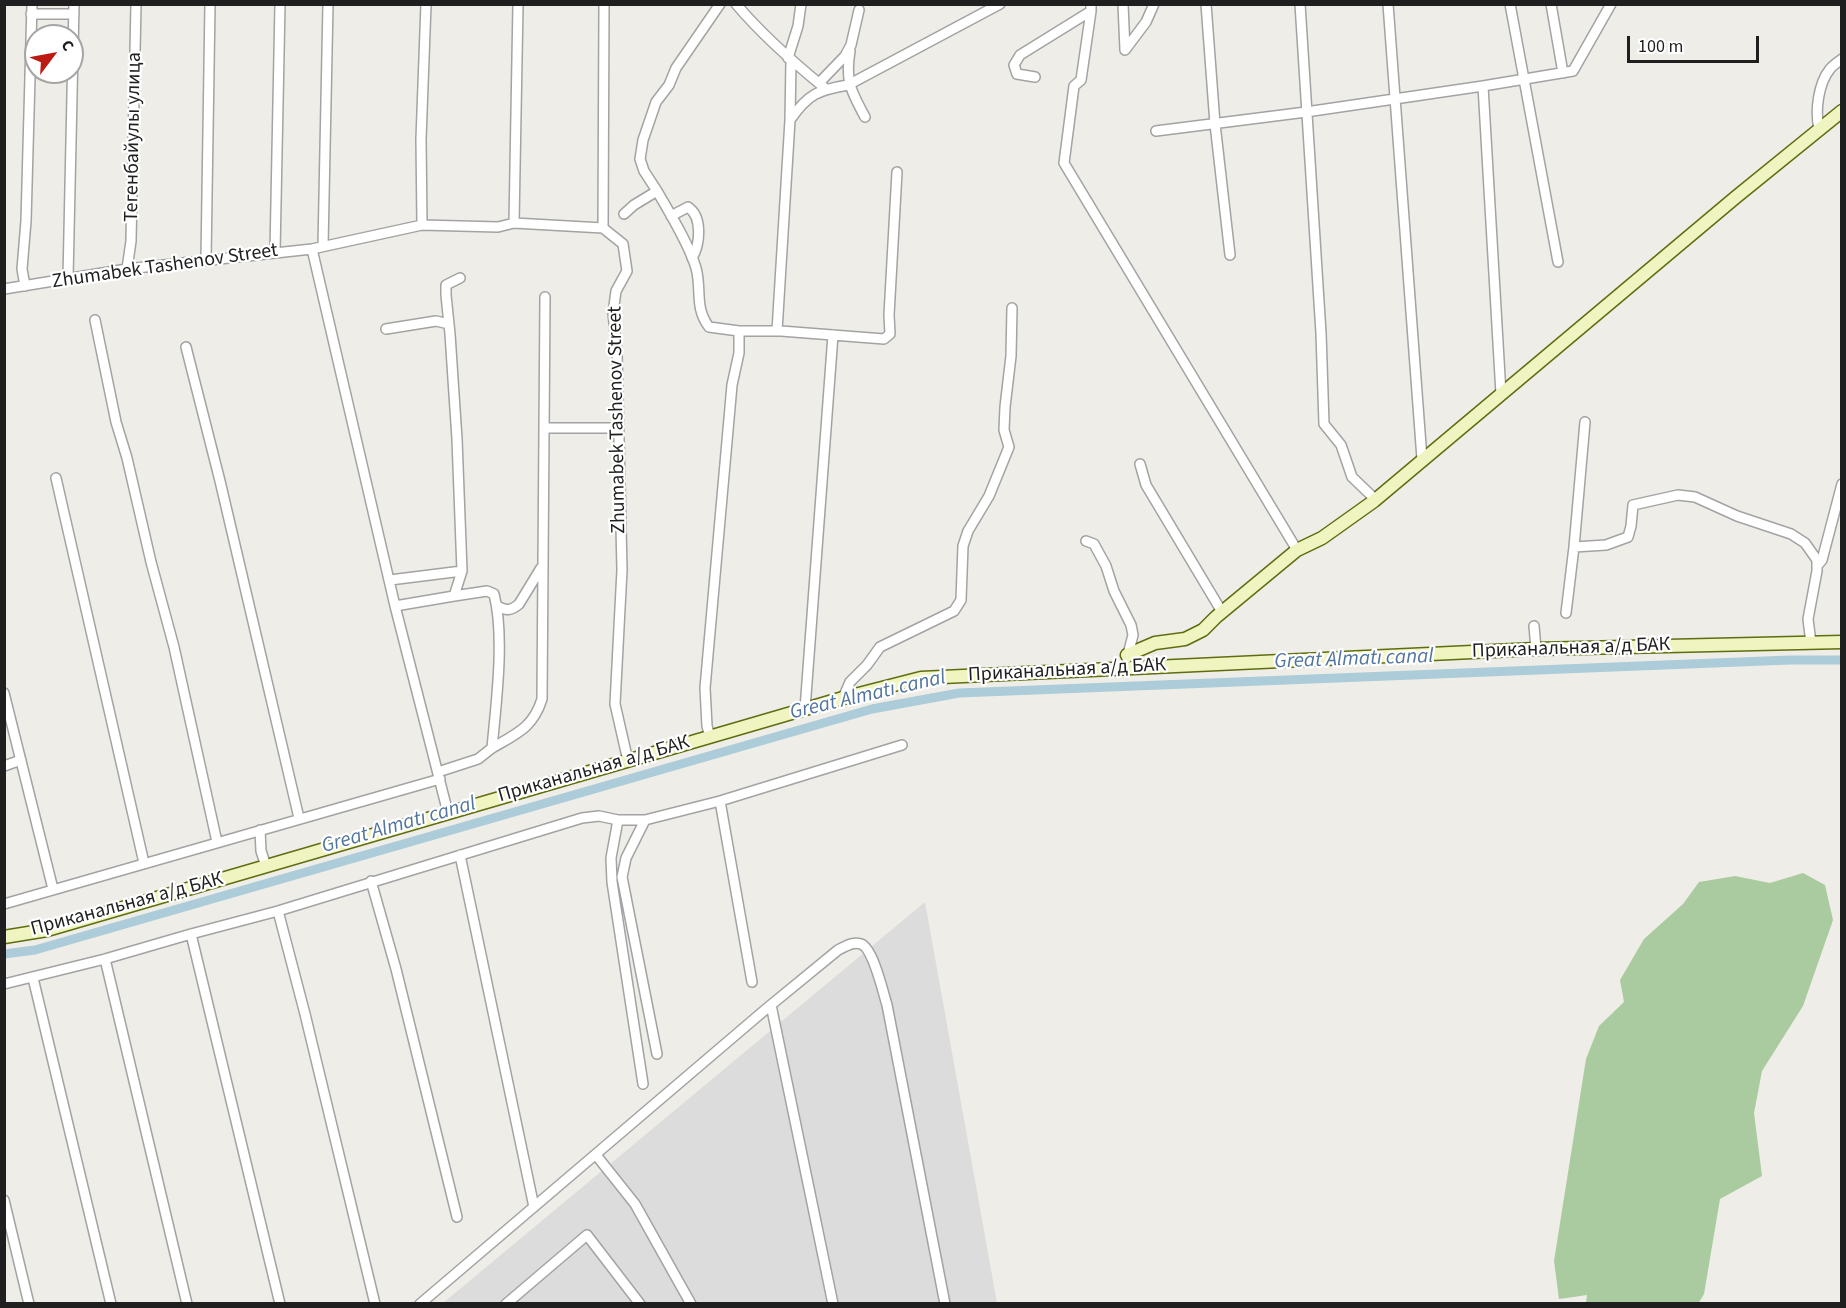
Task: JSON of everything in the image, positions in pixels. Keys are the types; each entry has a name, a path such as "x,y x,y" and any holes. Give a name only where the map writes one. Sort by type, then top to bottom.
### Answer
{"main road":[{"path":"1127,655 1155,643 1185,639 1203,630 1297,550 1322,538 1376,500 1422,459 1842,111"},
{"name":"Приканальная а/д БАК","path":"4,937 47,930 843,698 921,678 1536,649 1842,642"}],"street":[{"name":"Тегенбайулы улица","path":"128,269 131,241 136,4"},
{"path":"206,259 210,4"},
{"path":"275,252 280,4"},
{"path":"323,246 328,4"},
{"path":"422,225 421,139 426,4"},
{"path":"514,223 518,4"},
{"path":"603,228 604,4"},
{"path":"720,4 676,68 669,85 656,102 643,140 640,159 644,171 671,216 692,258 699,283 698,306 701,317 708,327 739,331 777,331 884,339 890,334 889,315 897,172"},
{"path":"736,4 789,59 823,86 850,84 1000,4"},
{"path":"777,331 790,120 789,59 801,4"},
{"path":"1123,4 1125,50 1146,22 1154,4"},
{"path":"1206,4 1215,123 1230,255"},
{"path":"1300,4 1321,333 1324,424 1341,445 1352,477 1376,500"},
{"path":"1388,4 1422,459"},
{"path":"1510,4 1558,262"},
{"path":"1551,4 1563,73"},
{"path":"1156,131 1306,112 1573,71 1611,4"},
{"path":"1035,77 1017,74 1014,65 1020,54 1091,8"},
{"path":"1091,8 1081,80 1074,87 1064,163 1297,550"},
{"path":"25,286 22,269 26,221 32,9 74,9 68,278"},
{"path":"859,10 851,45 848,78 851,89 866,117"},
{"path":"790,120 800,106 821,90 851,45"},
{"path":"1819,129 1817,98 1829,69 1842,59"},
{"path":"1483,86 1501,394"},
{"path":"624,214 633,205 657,191"},
{"path":"671,216 688,207 693,211 696,217 698,242 692,258"},
{"name":"Zhumabek Tashenov Street","path":"4,290 128,269 312,249 422,225 498,226 514,223 603,228 623,244 627,271 616,291 613,313 617,353 622,570 615,704 628,760"},
{"path":"312,249 396,606 448,813"},
{"path":"454,596 462,570 457,439 446,285 460,279"},
{"path":"4,904 439,776 478,759 525,728 537,714 542,699 545,297"},
{"path":"843,698 850,682 867,665 880,647 954,612 961,600 963,546 968,531 989,496 1009,447 1004,430 1011,356 1012,308"},
{"path":"95,320 117,422 177,658 217,842"},
{"path":"386,328 436,321 449,324"},
{"path":"710,737 707,726 705,688 732,385 739,353 739,331"},
{"path":"805,709 833,335"},
{"path":"186,347 220,481 299,818"},
{"path":"1566,613 1585,422"},
{"path":"544,428 619,428"},
{"path":"1140,464 1146,485 1222,612"},
{"path":"56,478 144,863"},
{"path":"1817,567 1822,560 1842,484"},
{"path":"1574,547 1606,545 1628,537 1633,505 1678,495 1706,501 1737,516 1791,534 1805,543 1817,561 1808,619 1812,643"},
{"path":"1086,541 1094,544 1106,566 1118,599 1131,625 1133,635 1127,655 1126,669"},
{"path":"497,606 507,610 514,609 542,566"},
{"path":"390,580 462,570"},
{"path":"396,606 487,591 494,594 497,606 499,659 492,748"},
{"path":"1534,626 1536,649"},
{"path":"4,693 53,889"},
{"path":"4,984 105,959 278,911 582,818 599,816 618,820 645,820 720,801 902,745"},
{"path":"4,766 21,760"},
{"path":"720,801 752,982"},
{"path":"618,820 611,858 612,882 643,1084"},
{"path":"645,820 626,858 622,878 657,1054"},
{"path":"260,830 261,851 266,866"},
{"path":"460,855 534,1207"},
{"path":"371,881 396,969 458,1217"},
{"path":"278,911 375,1304"},
{"path":"191,934 280,1304"},
{"path":"420,1304 771,1005 838,950 851,944 865,946 872,958 888,1005 945,1304"},
{"path":"105,959 187,1304"},
{"path":"33,978 111,1304"},
{"path":"771,1005 833,1304"},
{"path":"596,1155 635,1204 691,1304"},
{"path":"4,1200 29,1304"},
{"path":"506,1304 587,1235 640,1304"}],"shaded area":[{"path":"925,902 997,1303 443,1303"}],"green space":[{"path":"1803,873 1825,885 1833,920 1803,1006 1762,1071 1754,1113 1762,1176 1720,1199 1704,1294 1698,1304 1586,1303 1587,1295 1559,1299 1554,1261 1586,1059 1599,1026 1624,1002 1620,980 1644,939 1683,904 1699,882 1735,876 1770,883"}],"waterway":[{"name":"Great Almatı canal","path":"4,954 35,950 872,709 959,693 1790,660 1842,660"}]}
